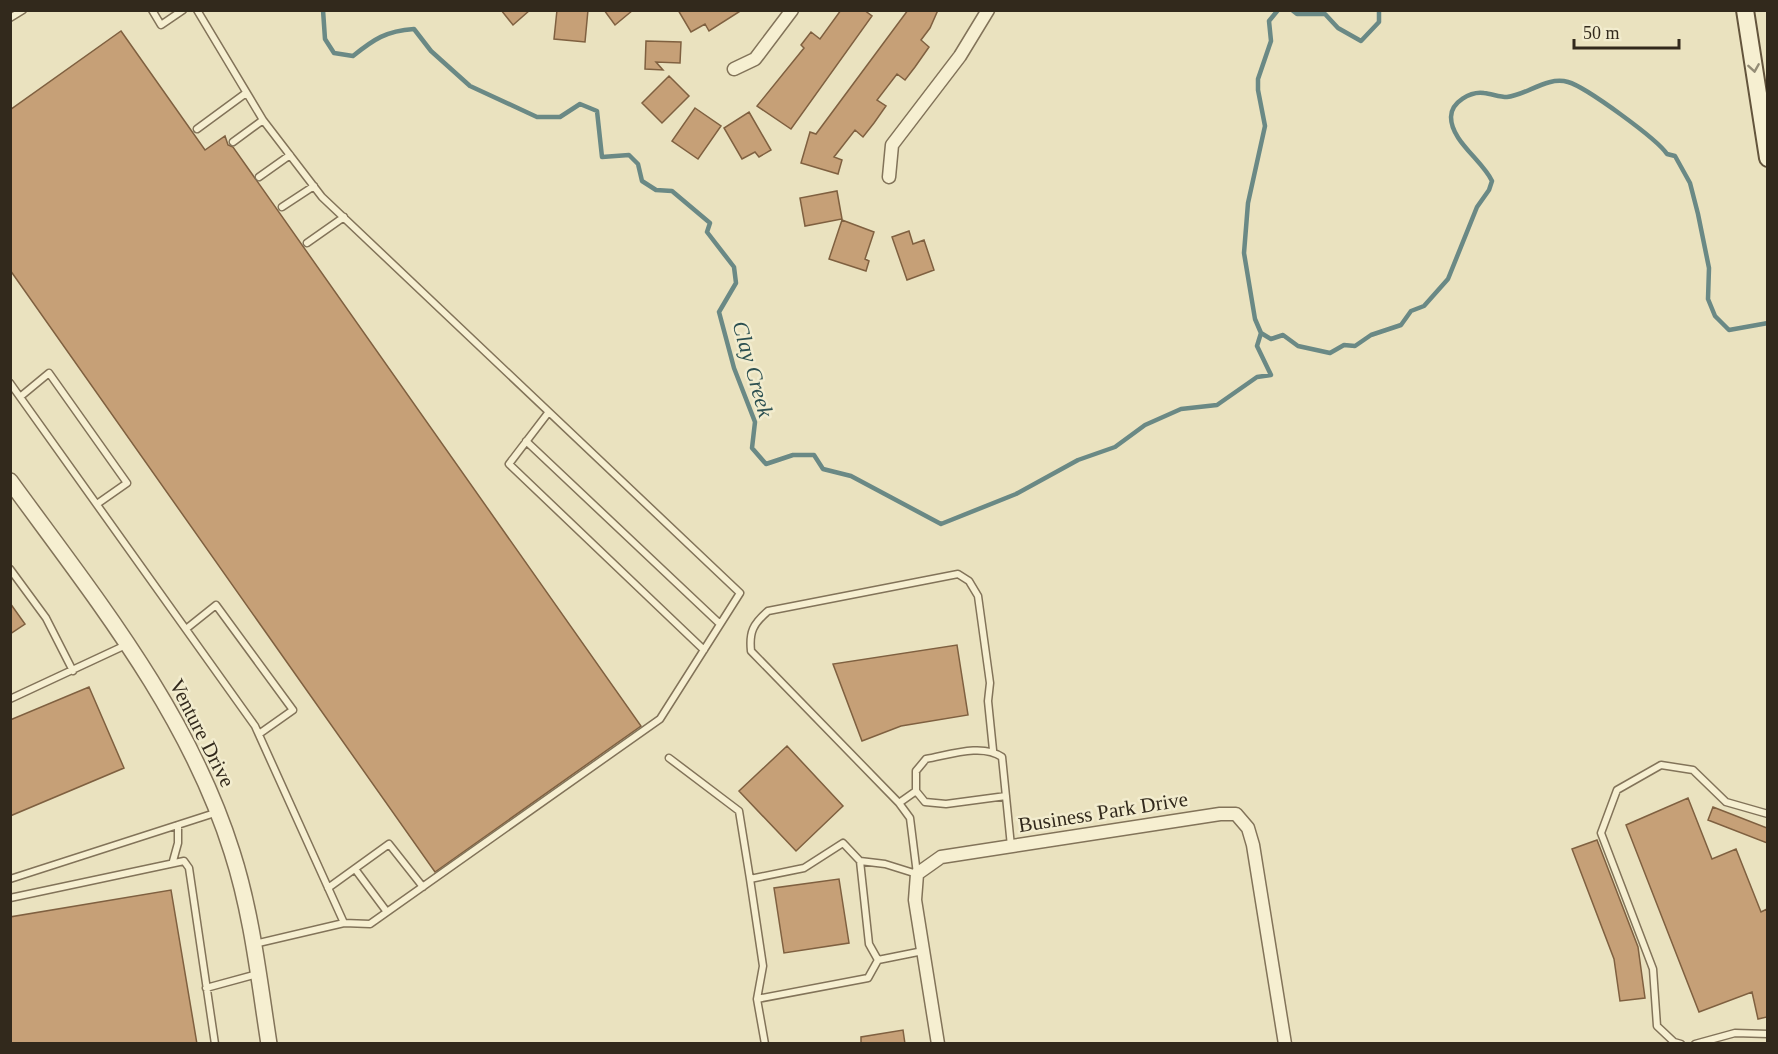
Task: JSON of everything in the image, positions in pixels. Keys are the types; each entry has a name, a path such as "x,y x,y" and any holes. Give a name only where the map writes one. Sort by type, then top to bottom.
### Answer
{"main road":[{"path":"1745,10 1767,158"}],"street":[{"path":"734,69 755,59 792,10"},
{"path":"889,177 892,145 960,56 987,10"},
{"name":"Venture Drive","path":"10,481 129,644 188,742 233,854 253,944 269,1044"},
{"name":"Business Park Drive","path":"916,874 941,857 1212,815 1236,814 1248,828 1253,845 1285,1044"},
{"path":"916,874 915,900 938,1044"}],"lane":[{"path":"10,18 23,10"},
{"path":"153,10 161,25 183,10"},
{"path":"197,10 263,120 314,186 548,413 740,593 660,719 370,924 344,923 253,944"},
{"path":"197,129 246,93"},
{"path":"233,142 263,120"},
{"path":"260,177 290,156"},
{"path":"282,207 314,186"},
{"path":"307,243 344,217"},
{"path":"20,397 49,373 127,483 97,504"},
{"path":"10,383 259,734 344,923"},
{"path":"548,413 509,464 704,650"},
{"path":"526,441 720,624"},
{"path":"10,569 46,618 73,671"},
{"path":"860,861 885,864 916,874 910,818 899,803 751,651 749,636 755,622 768,611 958,574 969,581 978,596 990,683 988,701 993,750"},
{"path":"186,629 216,605 293,710 259,734"},
{"path":"10,699 129,644"},
{"path":"1006,796 937,805 925,802 916,791 916,771 926,759 993,750 1002,757 1006,796 1011,846"},
{"path":"669,758 739,812 763,966 758,999 765,1044"},
{"path":"1681,1044 1674,1042 1657,1026 1653,969 1601,833 1617,790 1661,765 1693,770 1726,802 1767,814"},
{"path":"899,803 916,791"},
{"path":"10,879 218,812"},
{"path":"173,861 178,843 178,825"},
{"path":"750,879 804,868 843,843 860,861 869,944 879,960"},
{"path":"328,888 389,844 423,886"},
{"path":"10,897 173,861 184,861 189,868 215,1044"},
{"path":"355,869 387,912"},
{"path":"758,999 868,978 879,960 923,951"},
{"path":"206,988 258,974"},
{"path":"1695,1044 1735,1033 1767,1034"}],"building":[{"path":"501,10 530,10 513,25"},
{"path":"557,10 588,10 585,42 554,39"},
{"path":"604,10 633,10 615,25"},
{"path":"678,10 742,10 709,31 705,24 691,32"},
{"path":"841,10 864,10 872,16 791,129 757,106 804,48 801,45 811,32 820,39"},
{"path":"908,10 938,10 930,28 921,40 929,47 905,80 897,74 877,100 886,106 863,137 855,130 834,157 842,160 838,174 801,163 810,132 816,134"},
{"path":"121,31 205,150 225,136 228,145 233,147 641,726 435,872 10,270 10,110"},
{"path":"646,41 681,42 680,63 656,62 663,70 645,69"},
{"path":"669,76 689,96 662,123 642,103"},
{"path":"695,108 721,126 698,159 672,141"},
{"path":"749,112 771,150 759,157 755,152 742,159 724,128"},
{"path":"837,191 842,219 805,226 800,198"},
{"path":"842,220 874,232 865,259 869,261 866,271 829,259"},
{"path":"909,231 913,244 924,240 934,270 907,280 892,237"},
{"path":"10,603 25,624 10,634"},
{"path":"957,645 968,715 901,726 862,741 833,664"},
{"path":"89,687 124,768 10,816 10,720"},
{"path":"787,746 843,806 796,851 739,791"},
{"path":"1688,798 1712,859 1736,849 1761,912 1767,909 1767,1017 1758,1019 1752,992 1699,1012 1626,825"},
{"path":"1713,807 1767,828 1767,843 1708,820"},
{"path":"1597,840 1638,947 1645,998 1620,1001 1614,959 1572,849"},
{"path":"839,879 849,943 784,953 774,888"},
{"path":"171,890 197,1044 10,1044 10,917"},
{"path":"903,1030 905,1044 861,1044 861,1037"}],"waterway":[{"name":"Clay Creek","path":"323,10 325,39 334,53 353,56 381,37 414,29 431,51 470,86 537,117 560,117 580,104 597,111 602,157 629,155 638,164 642,181 656,190 672,191 710,223 707,232 734,267 736,283 719,312 734,368 755,422 752,448 766,464 793,455 814,455 823,469 851,476 941,524 1016,494 1078,460 1115,447 1145,425 1181,409 1217,405 1257,377 1271,375 1257,346 1261,333"},
{"path":"1278,10 1269,21 1271,41 1258,79 1265,126 1248,203 1244,253 1255,319 1261,333 1271,339 1283,335 1298,346 1330,353 1344,345 1355,346 1371,335 1401,325 1411,311 1424,306 1448,279 1477,207 1489,190 1492,181 1456,134 1451,117 1454,107 1458,102 1473,94 1515,96 1545,84 1560,81 1577,86 1605,103 1650,137 1667,154 1675,156 1690,183 1698,214 1709,268 1708,299 1715,316 1729,330 1768,323"},
{"path":"1292,10 1297,14 1325,14 1338,28 1361,41 1379,22 1379,10"}]}
